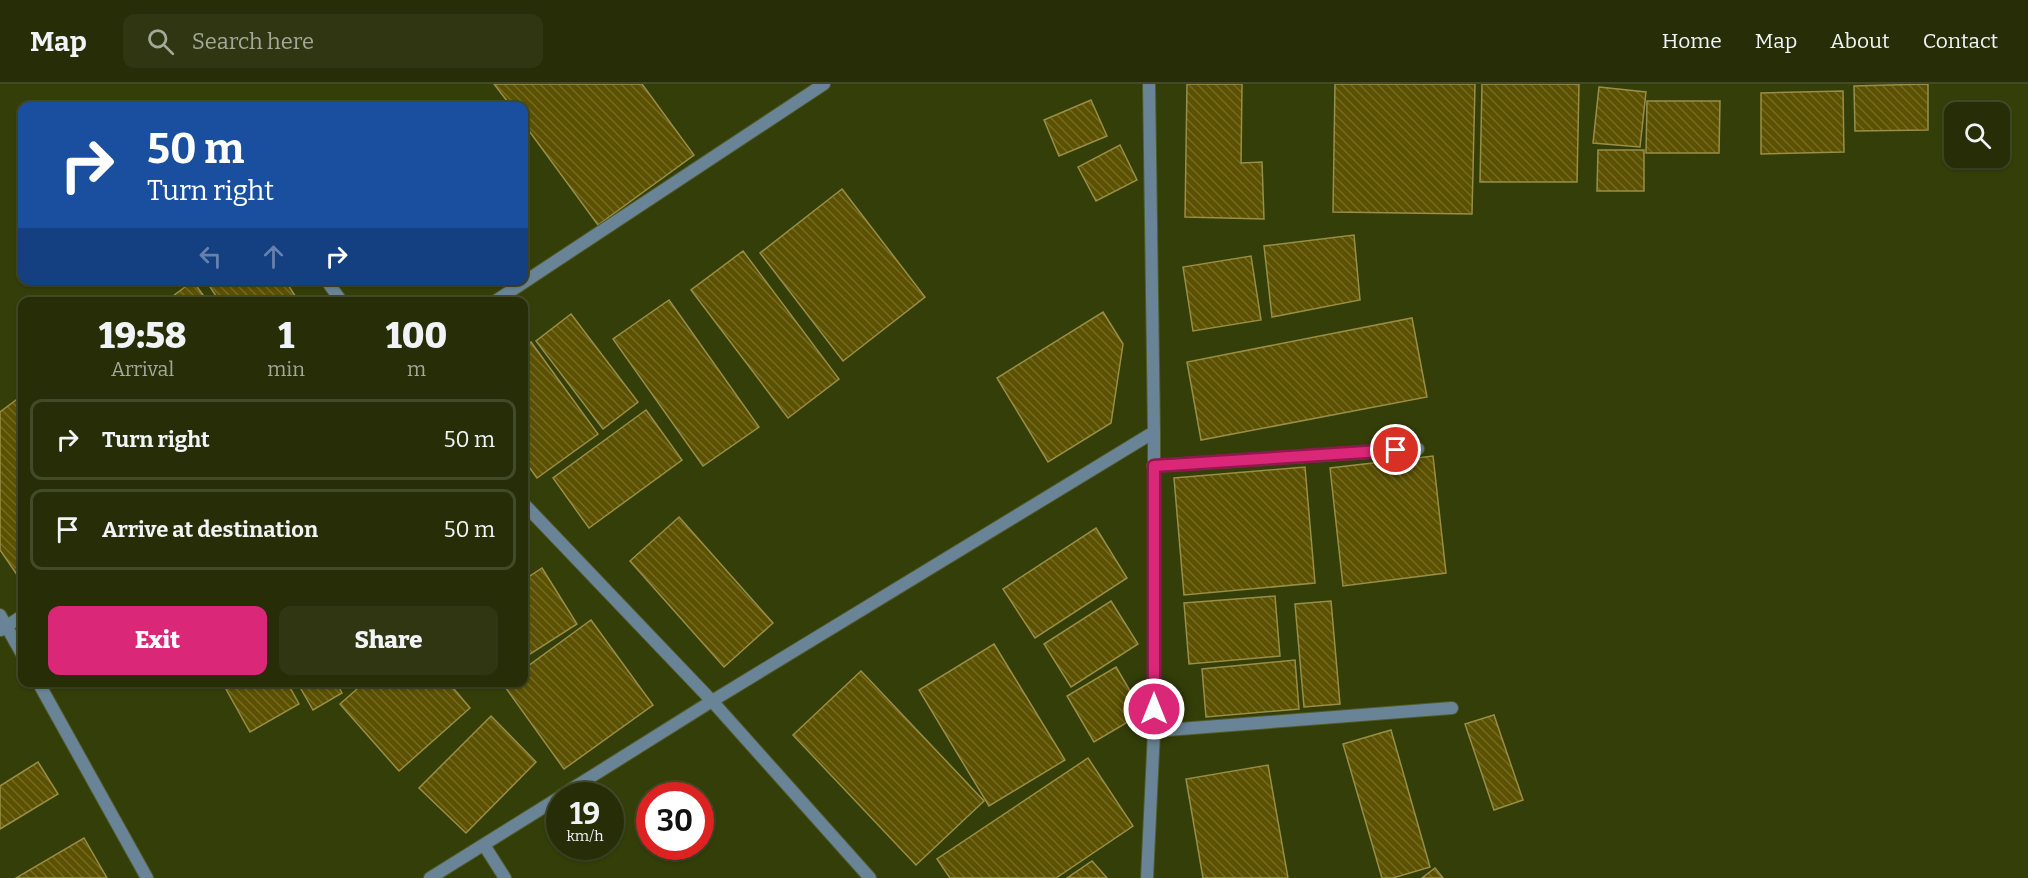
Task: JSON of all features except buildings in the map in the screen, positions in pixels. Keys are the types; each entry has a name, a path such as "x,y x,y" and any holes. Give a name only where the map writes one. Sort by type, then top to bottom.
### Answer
{"street":[{"path":"528,280 824,84"},
{"path":"1147,878 1154,730 1154,432 1149,84"},
{"path":"502,297 520,285"},
{"path":"583,782 1154,432"},
{"path":"1154,466 1418,449"},
{"path":"528,508 712,701 870,878"},
{"path":"0,615 3,629 18,649"},
{"path":"3,629 18,619"},
{"path":"41,687 147,878"},
{"path":"1154,730 1452,708"},
{"path":"430,878 546,805"},
{"path":"484,844 505,878"}],"route":[{"path":"1154,709 1154,466 1396,450"}]}
